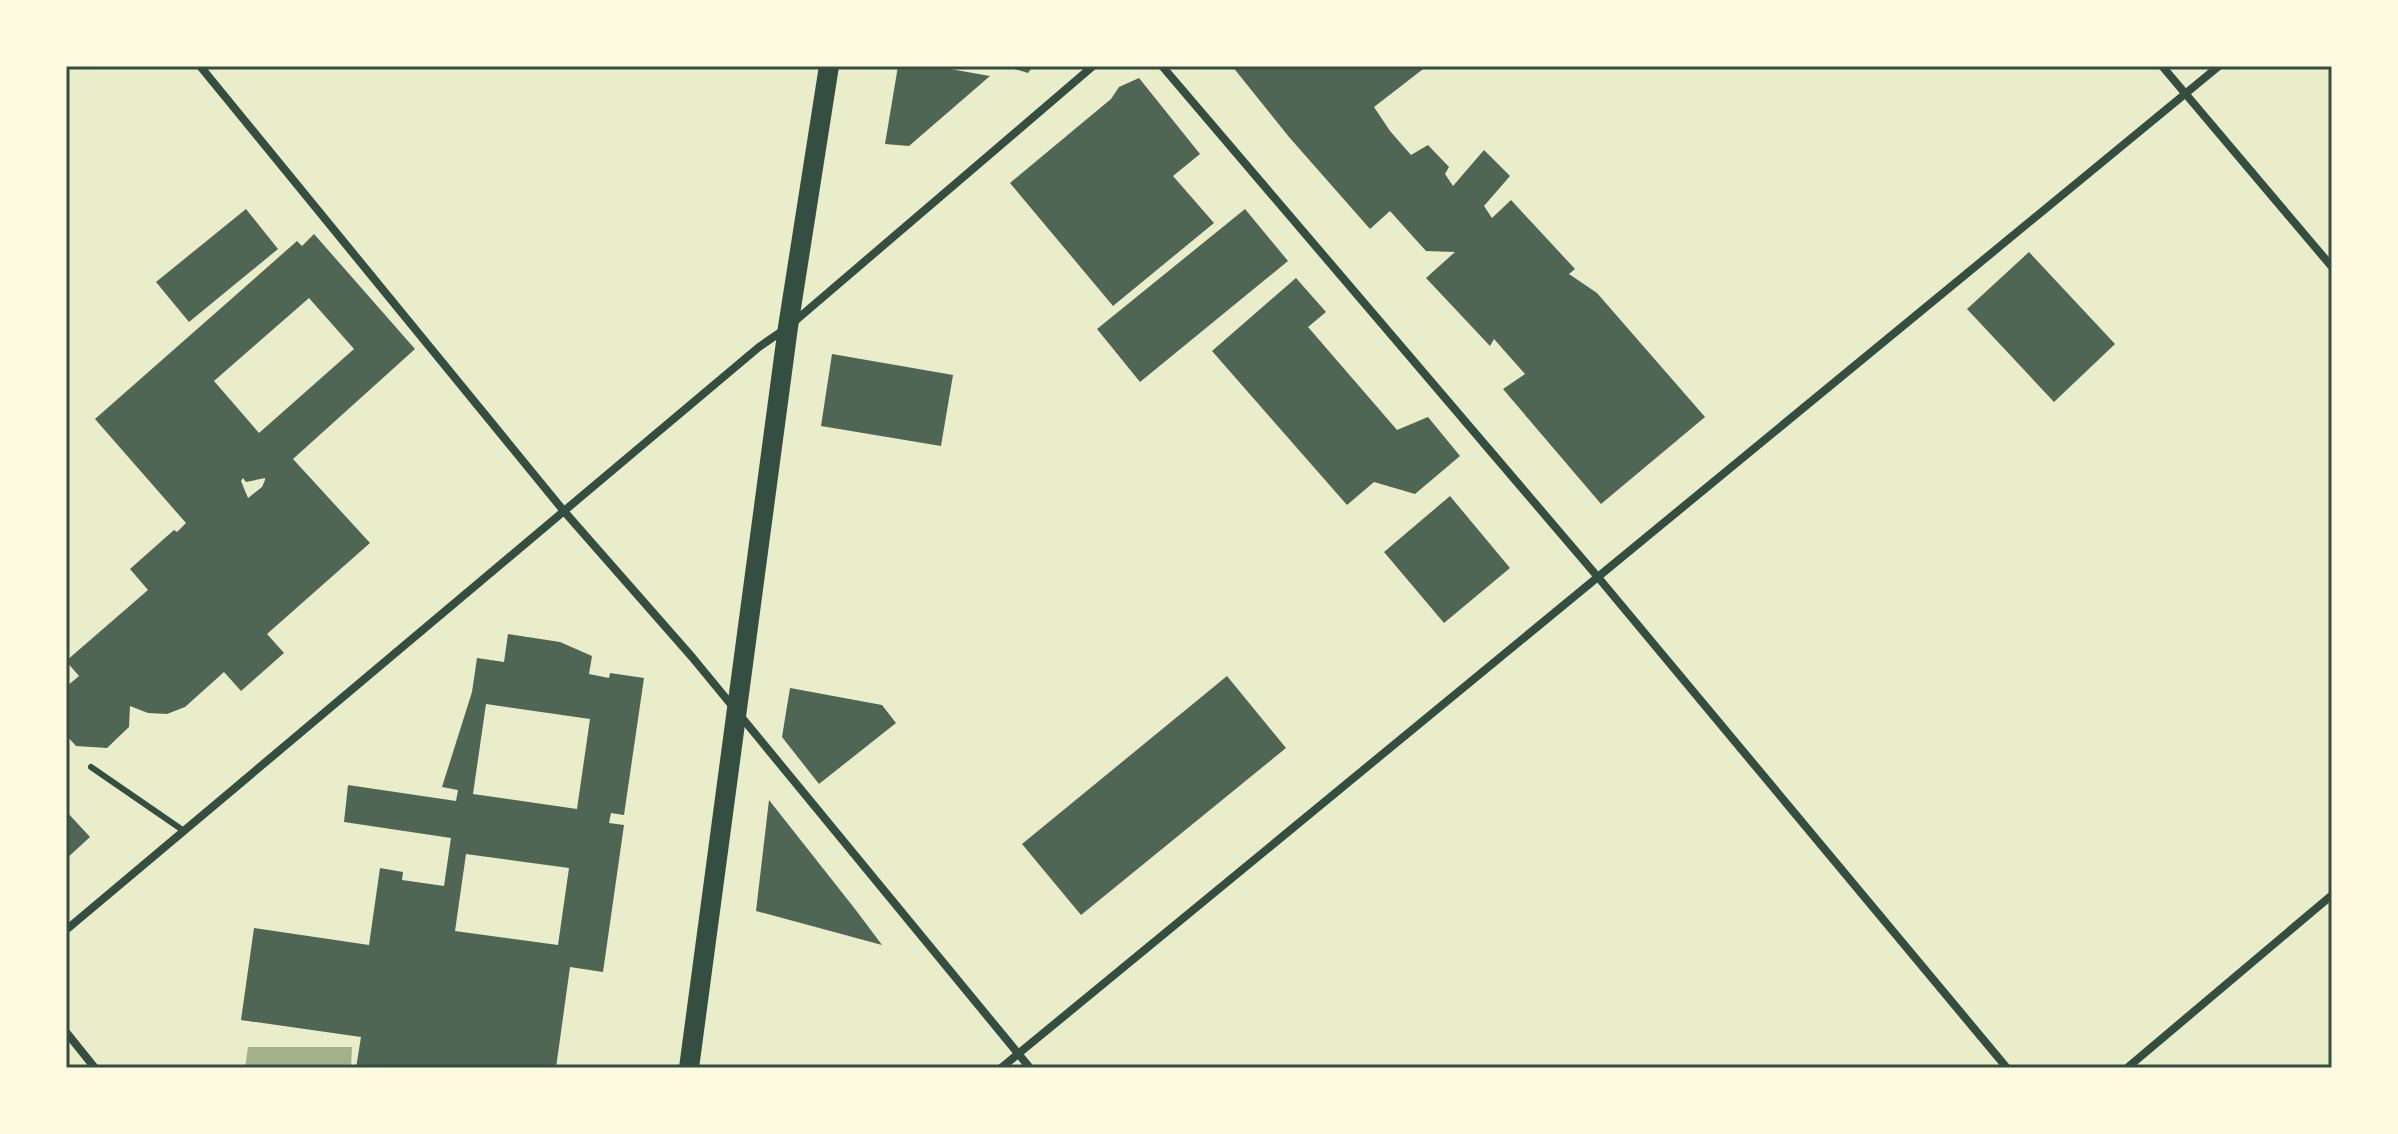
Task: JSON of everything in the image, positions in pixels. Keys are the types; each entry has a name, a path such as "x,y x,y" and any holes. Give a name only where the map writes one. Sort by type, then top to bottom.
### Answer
{"main road":[{"path":"689,1068 788,327 829,66"}],"street":[{"path":"200,66 563,510 737,711 1030,1068"},
{"path":"66,930 563,510 759,347 788,327 1093,66"},
{"path":"1162,66 1597,576 2007,1068"},
{"path":"2162,66 2332,267"},
{"path":"1001,1068 2219,66"},
{"path":"2127,1068 2332,895"},
{"path":"66,1032 95,1068"}],"lane":[{"path":"91,767 184,831"}],"shaded area":[{"path":"248,1047 352,1047 351,1068 245,1068"}],"building":[{"path":"898,66 933,66 990,76 909,146 885,144"},
{"path":"1005,66 1033,66 1028,73"},
{"path":"1232,66 1427,66 1374,107 1390,131 1411,155 1428,145 1449,167 1445,174 1453,186 1484,150 1510,176 1484,206 1492,218 1511,200 1575,269 1569,274 1597,293 1705,417 1601,504 1503,389 1525,374 1494,339 1490,346 1426,278 1455,252 1426,251 1390,211 1370,229"},
{"path":"1139,78 1200,154 1173,176 1214,223 1113,306 1010,183 1111,99 1119,87"},
{"path":"246,209 278,249 189,322 156,282"},
{"path":"1245,209 1288,261 1140,382 1097,329"},
{"path":"314,234 415,349 293,459 370,543 267,634 284,653 241,691 224,672 185,707 167,714 148,713 130,706 129,727 107,748 76,746 66,735 66,687 79,676 66,661 148,590 130,569 186,523 95,419 297,241 302,246","holes":["309,298 354,349 259,433 214,381","243,478 246,482 265,480 262,487 248,498 241,481"]},
{"path":"2029,252 2115,344 2054,402 1967,309"},
{"path":"1296,278 1326,312 1308,327 1397,430 1428,417 1460,456 1415,494 1374,482 1347,505 1212,351"},
{"path":"832,354 953,375 941,446 821,426"},
{"path":"1450,496 1510,568 1444,623 1384,552"},
{"path":"508,634 560,642 592,656 589,674 609,678 610,673 644,678 624,815 611,813 609,823 624,825 603,972 570,967 556,1068 356,1068 361,1037 241,1020 254,928 369,945 380,868 403,872 402,880 444,886 451,838 344,822 348,785 456,801 458,790 442,787 472,692 477,658 504,662","holes":["486,704 590,719 577,809 473,794","466,854 569,868 558,945 455,931"]},
{"path":"1227,676 1286,748 1081,915 1022,844"},
{"path":"790,688 882,705 896,723 819,784 782,737"},
{"path":"769,800 855,909 882,945 756,911"},
{"path":"66,811 90,837 66,859"}]}
